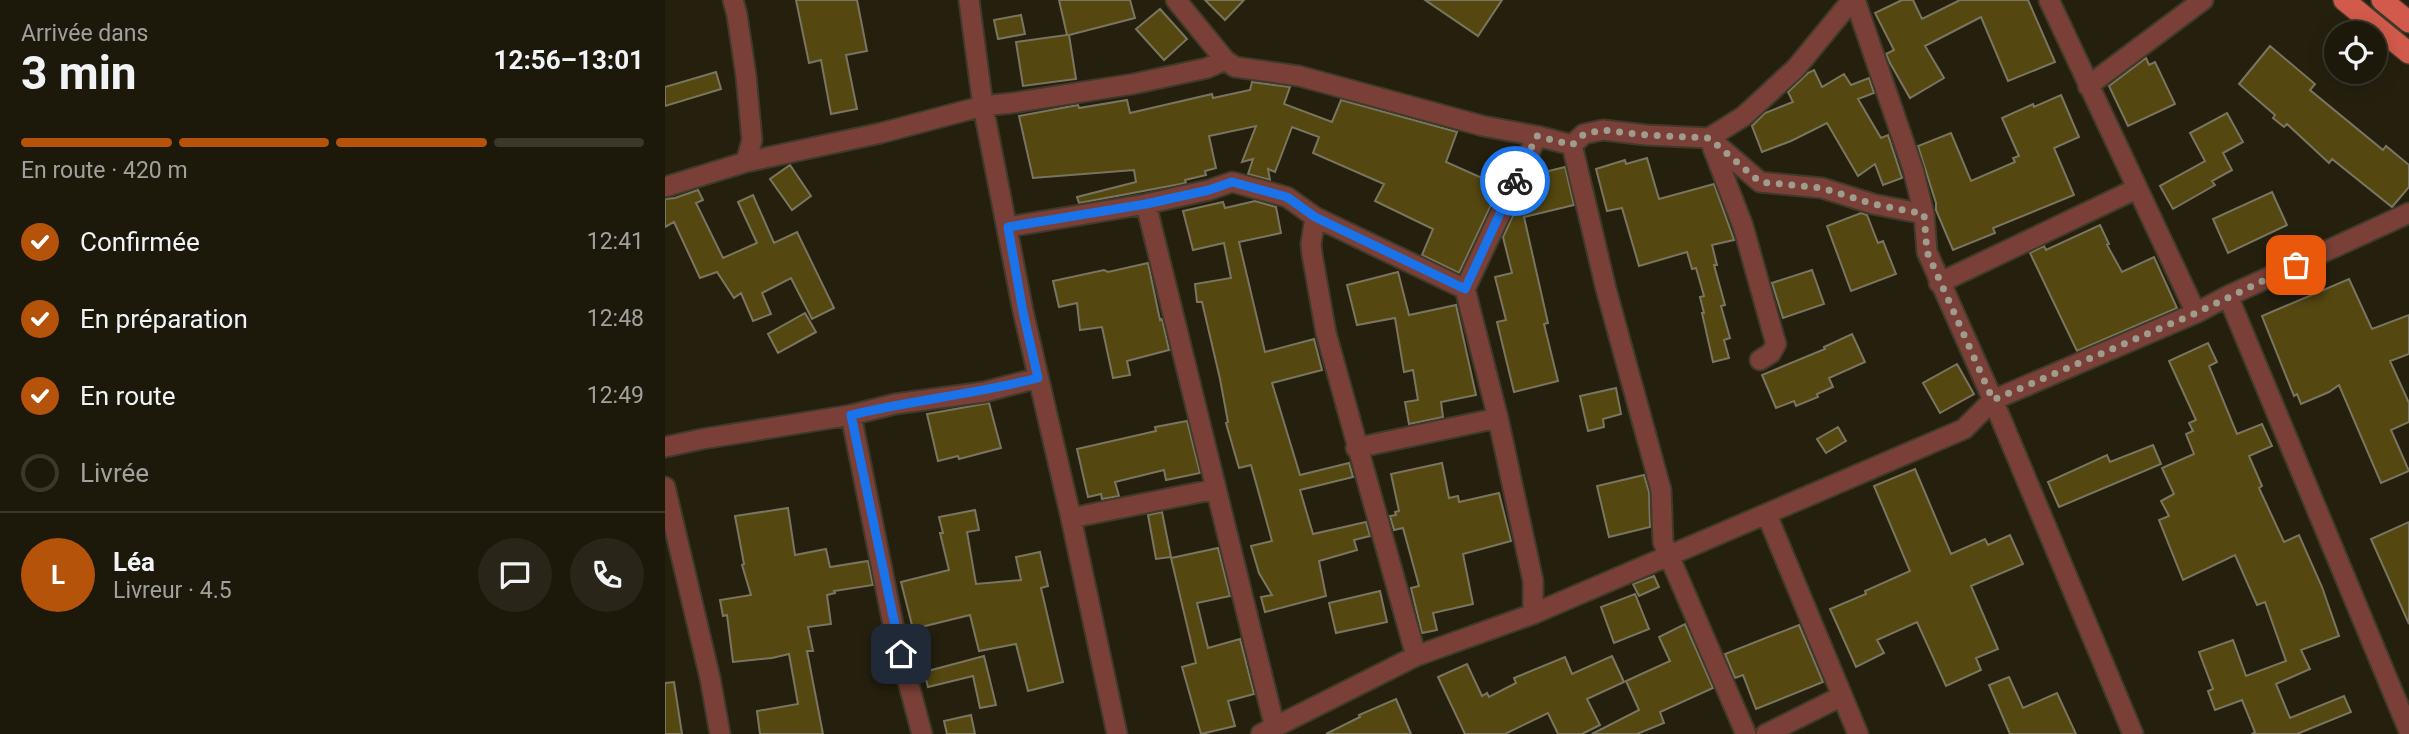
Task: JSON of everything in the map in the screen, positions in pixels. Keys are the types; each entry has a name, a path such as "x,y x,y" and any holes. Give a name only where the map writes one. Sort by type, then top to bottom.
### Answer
{"main road":[{"path":"2344,0 2409,53"},
{"path":"2382,0 2409,22"}],"street":[{"path":"733,0 746,76 751,140 746,162"},
{"path":"969,0 983,106 1023,312 1118,734"},
{"path":"1176,0 1225,60 1235,67 1299,76 1483,126 1572,145"},
{"path":"1572,145 1584,134 1603,130 1709,138 1744,116 1795,68 1853,0 1909,157 1924,214 1927,252 1993,400 2133,734"},
{"path":"2049,0 2196,313"},
{"path":"2088,86 2203,0"},
{"path":"665,187 746,162 881,133 983,106 1133,83 1207,68 1225,60"},
{"path":"1533,614 1533,582 1498,418 1465,289 1537,136"},
{"path":"1709,138 1760,182 1822,188 1873,204 1924,214"},
{"path":"1709,138 1742,226 1776,344 1771,353 1760,360"},
{"path":"1572,145 1606,289 1661,490 1663,542 1746,734"},
{"path":"1008,227 1146,204 1232,182 1287,197 1315,217 1465,289"},
{"path":"1939,283 2136,189"},
{"path":"1146,204 1216,489 1268,731 1416,656 1533,614 1964,429 1993,400 2196,313 2409,213"},
{"path":"1315,217 1311,244 1325,333 1416,656"},
{"path":"2228,296 2409,731"},
{"path":"665,447 851,415 895,404 984,391 1038,378"},
{"path":"851,415 894,629 922,734"},
{"path":"1356,448 1498,418"},
{"path":"665,487 710,678 720,734"},
{"path":"1071,517 1216,489"},
{"path":"1767,515 1858,734"},
{"path":"1766,734 1842,696"}],"building":[{"path":"796,0 857,0 867,51 846,55 857,109 831,114 821,60 809,63"},
{"path":"1059,0 1130,0 1135,18 1069,35 1076,79 1023,86 1016,42 1067,35"},
{"path":"1205,0 1244,0 1225,20"},
{"path":"1425,0 1502,0 1478,36"},
{"path":"1902,0 1913,0 1922,19 1960,0 2028,0 2055,62 2008,81 1981,17 1925,46 1944,78 1910,98 1886,54 1894,50 1875,13"},
{"path":"1160,9 1187,39 1164,60 1136,29"},
{"path":"1021,15 1025,34 998,39 994,20"},
{"path":"2270,46 2315,84 2310,90 2383,150 2386,146 2409,165 2409,187 2392,207 2332,159 2329,163 2287,124 2284,127 2273,118 2275,115 2239,84"},
{"path":"2146,58 2149,65 2155,62 2175,104 2128,126 2109,86"},
{"path":"1814,70 1822,87 1844,74 1851,85 1869,78 1874,93 1858,99 1881,138 1888,135 1902,178 1883,185 1875,164 1858,176 1827,123 1762,152 1752,126 1765,113 1793,102 1788,92"},
{"path":"716,72 721,89 665,106 665,87"},
{"path":"1252,82 1290,87 1284,104 1332,122 1341,100 1457,132 1446,162 1500,186 1459,273 1422,255 1433,229 1375,201 1384,184 1313,153 1319,137 1292,127 1275,172 1268,169 1270,180 1248,174 1253,159 1242,162 1256,126 1209,136 1216,168 1205,171 1206,175 1185,180 1186,183 1079,203 1077,197 1136,182 1134,170 1033,178 1019,116 1078,105 1079,108 1127,100 1130,113 1212,94 1213,98 1250,90"},
{"path":"2061,95 2079,137 2054,148 2074,195 1993,228 1995,233 1953,250 1936,210 1918,146 1951,133 1971,181 2015,162 2013,158 2019,156 2002,118"},
{"path":"2227,113 2243,142 2223,153 2232,170 2212,181 2215,185 2173,209 2160,186 2205,161 2190,133"},
{"path":"1647,158 1659,199 1714,184 1734,240 1712,245 1717,265 1714,265 1725,305 1721,306 1730,338 1724,340 1729,358 1713,362 1702,313 1700,297 1704,296 1696,268 1692,269 1687,252 1639,266 1622,208 1607,211 1596,169 1625,160 1626,164"},
{"path":"790,165 811,196 792,210 770,179"},
{"path":"1565,167 1574,205 1524,217 1548,323 1544,324 1558,381 1514,392 1497,322 1506,320 1495,277 1512,273 1503,237 1522,196 1530,200 1527,187 1532,175"},
{"path":"698,190 703,200 696,203 723,258 757,243 738,202 753,195 774,243 797,232 834,308 812,319 791,278 762,293 771,314 753,321 741,293 734,298 717,272 700,278 674,222 665,227 665,199"},
{"path":"2272,192 2287,225 2228,253 2213,219"},
{"path":"1255,201 1276,207 1281,233 1239,242 1265,352 1314,339 1322,370 1272,383 1300,475 1349,463 1353,477 1300,490 1313,534 1366,522 1370,536 1354,540 1357,550 1319,561 1326,596 1265,612 1261,597 1272,595 1259,573 1251,546 1272,541 1251,465 1239,468 1226,423 1228,422 1220,379 1202,302 1197,302 1195,284 1231,278 1224,243 1193,250 1183,211 1223,202 1225,208"},
{"path":"1861,213 1867,215 1878,243 1883,241 1896,274 1851,291 1827,226"},
{"path":"2100,225 2109,244 2107,245 2122,272 2154,257 2177,308 2077,351 2030,253 2044,246 2046,250"},
{"path":"1148,263 1169,350 1127,361 1130,375 1113,378 1102,327 1080,330 1077,303 1059,307 1053,281"},
{"path":"1812,270 1824,304 1783,318 1772,283"},
{"path":"1398,272 1409,315 1456,305 1476,395 1441,402 1443,417 1409,424 1405,402 1418,400 1413,370 1404,372 1395,318 1357,325 1347,285"},
{"path":"2349,279 2372,329 2409,315 2409,354 2390,361 2409,403 2409,422 2391,430 2409,471 2381,483 2339,385 2301,404 2297,394 2294,396 2262,316"},
{"path":"805,313 816,332 778,353 768,334"},
{"path":"1852,334 1865,362 1829,378 1833,387 1817,394 1818,397 1796,406 1794,401 1776,408 1762,375 1825,349 1824,347"},
{"path":"2208,343 2217,362 2209,366 2237,434 2262,424 2272,446 2249,456 2262,486 2259,488 2284,542 2299,535 2322,587 2339,636 2301,650 2310,669 2276,684 2290,718 2344,696 2351,712 2297,734 2252,734 2255,732 2242,700 2215,710 2208,691 2213,689 2199,652 2233,640 2246,676 2286,661 2265,602 2257,605 2235,555 2183,580 2159,520 2169,516 2161,501 2174,494 2162,468 2194,454 2186,434 2193,431 2189,423 2196,420 2169,361"},
{"path":"1957,364 1974,394 1940,413 1923,383"},
{"path":"1616,388 1621,414 1603,419 1604,427 1588,431 1580,396"},
{"path":"989,403 1001,448 959,459 958,456 938,461 927,414"},
{"path":"1187,421 1200,473 1166,480 1164,470 1115,482 1119,496 1102,499 1101,494 1088,497 1077,449"},
{"path":"1838,427 1846,441 1826,453 1817,439"},
{"path":"2153,445 2161,464 2059,507 2048,482 2107,455 2110,462"},
{"path":"1442,463 1449,498 1458,496 1459,502 1499,493 1511,541 1463,554 1473,604 1433,613 1437,630 1422,633 1411,588 1419,586 1403,528 1394,530 1390,516 1399,511 1391,474"},
{"path":"1915,469 1951,554 1985,539 1988,545 2010,535 2023,564 1971,586 1998,649 1976,658 1981,670 1946,686 1917,622 1877,640 1884,653 1856,667 1830,609 1910,571 1874,486"},
{"path":"1644,475 1649,492 1650,527 1609,537 1597,486"},
{"path":"788,508 795,555 826,549 830,567 868,561 873,585 834,591 835,593 827,595 831,624 808,627 813,651 807,651 823,734 760,734 757,711 798,704 789,654 733,662 727,615 723,616 720,600 751,595 742,565 744,564 735,516"},
{"path":"975,510 979,530 967,532 976,584 1021,580 1016,557 1040,552 1048,586 1041,588 1063,682 1028,691 1016,644 979,651 970,615 913,629 901,582 949,570 939,517"},
{"path":"1162,512 1171,557 1156,559 1148,515"},
{"path":"2409,522 2409,624 2371,539"},
{"path":"1218,548 1230,596 1197,603 1208,648 1240,639 1254,694 1228,701 1235,726 1201,734 1182,667 1196,663 1171,558"},
{"path":"1654,576 1659,587 1639,596 1633,584"},
{"path":"1380,591 1387,622 1336,633 1329,603"},
{"path":"1635,594 1649,629 1614,643 1601,607"},
{"path":"1685,624 1713,688 1660,712 1664,723 1637,734 1592,734 1639,710 1626,681 1670,661 1659,637"},
{"path":"1799,625 1823,682 1756,709 1743,675 1735,678 1725,654"},
{"path":"984,656 996,705 980,708 973,676 928,687 924,672"},
{"path":"1612,656 1624,682 1587,699 1600,725 1582,734 1558,734 1548,713 1505,734 1465,734 1438,677 1467,664 1482,696 1487,693 1489,697 1516,683 1514,678 1565,657 1572,674"},
{"path":"2009,677 2023,708 2057,693 2076,734 2010,734 1989,685"},
{"path":"674,682 682,734 665,734 665,683"},
{"path":"1396,699 1411,734 1326,734 1360,717 1359,715"},
{"path":"971,715 975,734 947,734 944,721"}],"way so far":[{"path":"1515,181 1537,136 1572,145 1584,134 1603,130 1709,138 1760,182 1822,188 1873,204 1924,214 1927,252 1993,400 2196,313 2296,265"}],"route":[{"path":"901,654 851,415 895,404 984,391 1038,378 1008,227 1146,204 1232,182 1287,197 1315,217 1465,289 1515,181"}]}
